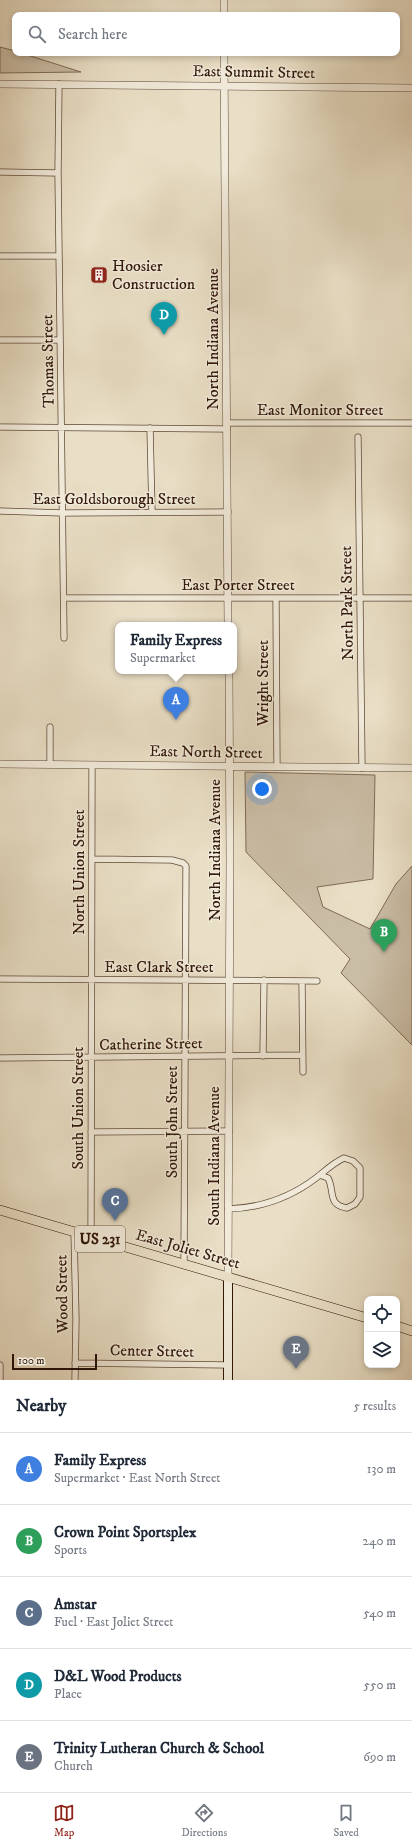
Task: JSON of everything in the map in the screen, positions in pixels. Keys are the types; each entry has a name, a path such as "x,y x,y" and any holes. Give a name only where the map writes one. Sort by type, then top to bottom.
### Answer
{"main road":[{"name":"East Joliet Street","path":"0,1210 364,1317"},
{"name":"South Indiana Avenue","path":"228,1277 228,1380"},
{"path":"400,1327 412,1331"}],"street":[{"path":"224,0 224,12"},
{"name":"North Indiana Avenue","path":"224,56 228,622"},
{"name":"East Summit Street","path":"0,84 412,88"},
{"name":"Thomas Street","path":"59,84 58,173 60,340 63,427 64,638"},
{"path":"0,172 58,173"},
{"path":"0,256 59,256"},
{"path":"0,340 60,340"},
{"name":"East Monitor Street","path":"0,427 150,428 412,423"},
{"path":"150,428 152,512"},
{"name":"North Park Street","path":"358,437 362,768"},
{"name":"East Goldsborough Street","path":"0,511 228,512"},
{"name":"East Porter Street","path":"64,598 412,598"},
{"name":"Wright Street","path":"276,598 277,767"},
{"name":"North Indiana Avenue","path":"229,674 230,980"},
{"path":"50,727 50,764"},
{"name":"East North Street","path":"0,764 412,768"},
{"name":"North Union Street","path":"91,980 92,765"},
{"name":"South John Street","path":"92,859 172,860 183,863 186,866 184,1263"},
{"name":"East Clark Street","path":"0,979 317,981"},
{"name":"South Union Street","path":"91,980 91,1237"},
{"name":"South Indiana Avenue","path":"228,1277 230,980"},
{"path":"263,1056 264,980"},
{"path":"302,980 303,1072"},
{"name":"Catherine Street","path":"0,1058 302,1055"},
{"path":"91,1132 228,1131"},
{"path":"228,1209 248,1208 274,1201 320,1175 344,1158 353,1161 360,1168 360,1197 358,1201 347,1208 338,1205 333,1198 328,1178 320,1175"},
{"name":"Wood Street","path":"74,1232 76,1319 75,1380"},
{"name":"Center Street","path":"75,1363 228,1365"},
{"path":"0,1364 0,1380"}],"shaded area":[{"path":"0,47 12,50 12,56 30,56 81,72 0,73"},
{"path":"245,772 375,775 373,879 317,887 323,907 370,929 396,884 412,866 412,1045 341,973 350,959 246,852"}],"place":[{"name":"Hoosier Construction","path":"99,275"},
{"name":"D&L Wood Products","path":"164,335"},
{"name":"Family Express","path":"176,720"},
{"name":"Crown Point Sportsplex","path":"384,952"},
{"name":"Amstar","path":"115,1221"},
{"name":"Trinity Lutheran Church & School","path":"296,1369"}]}
